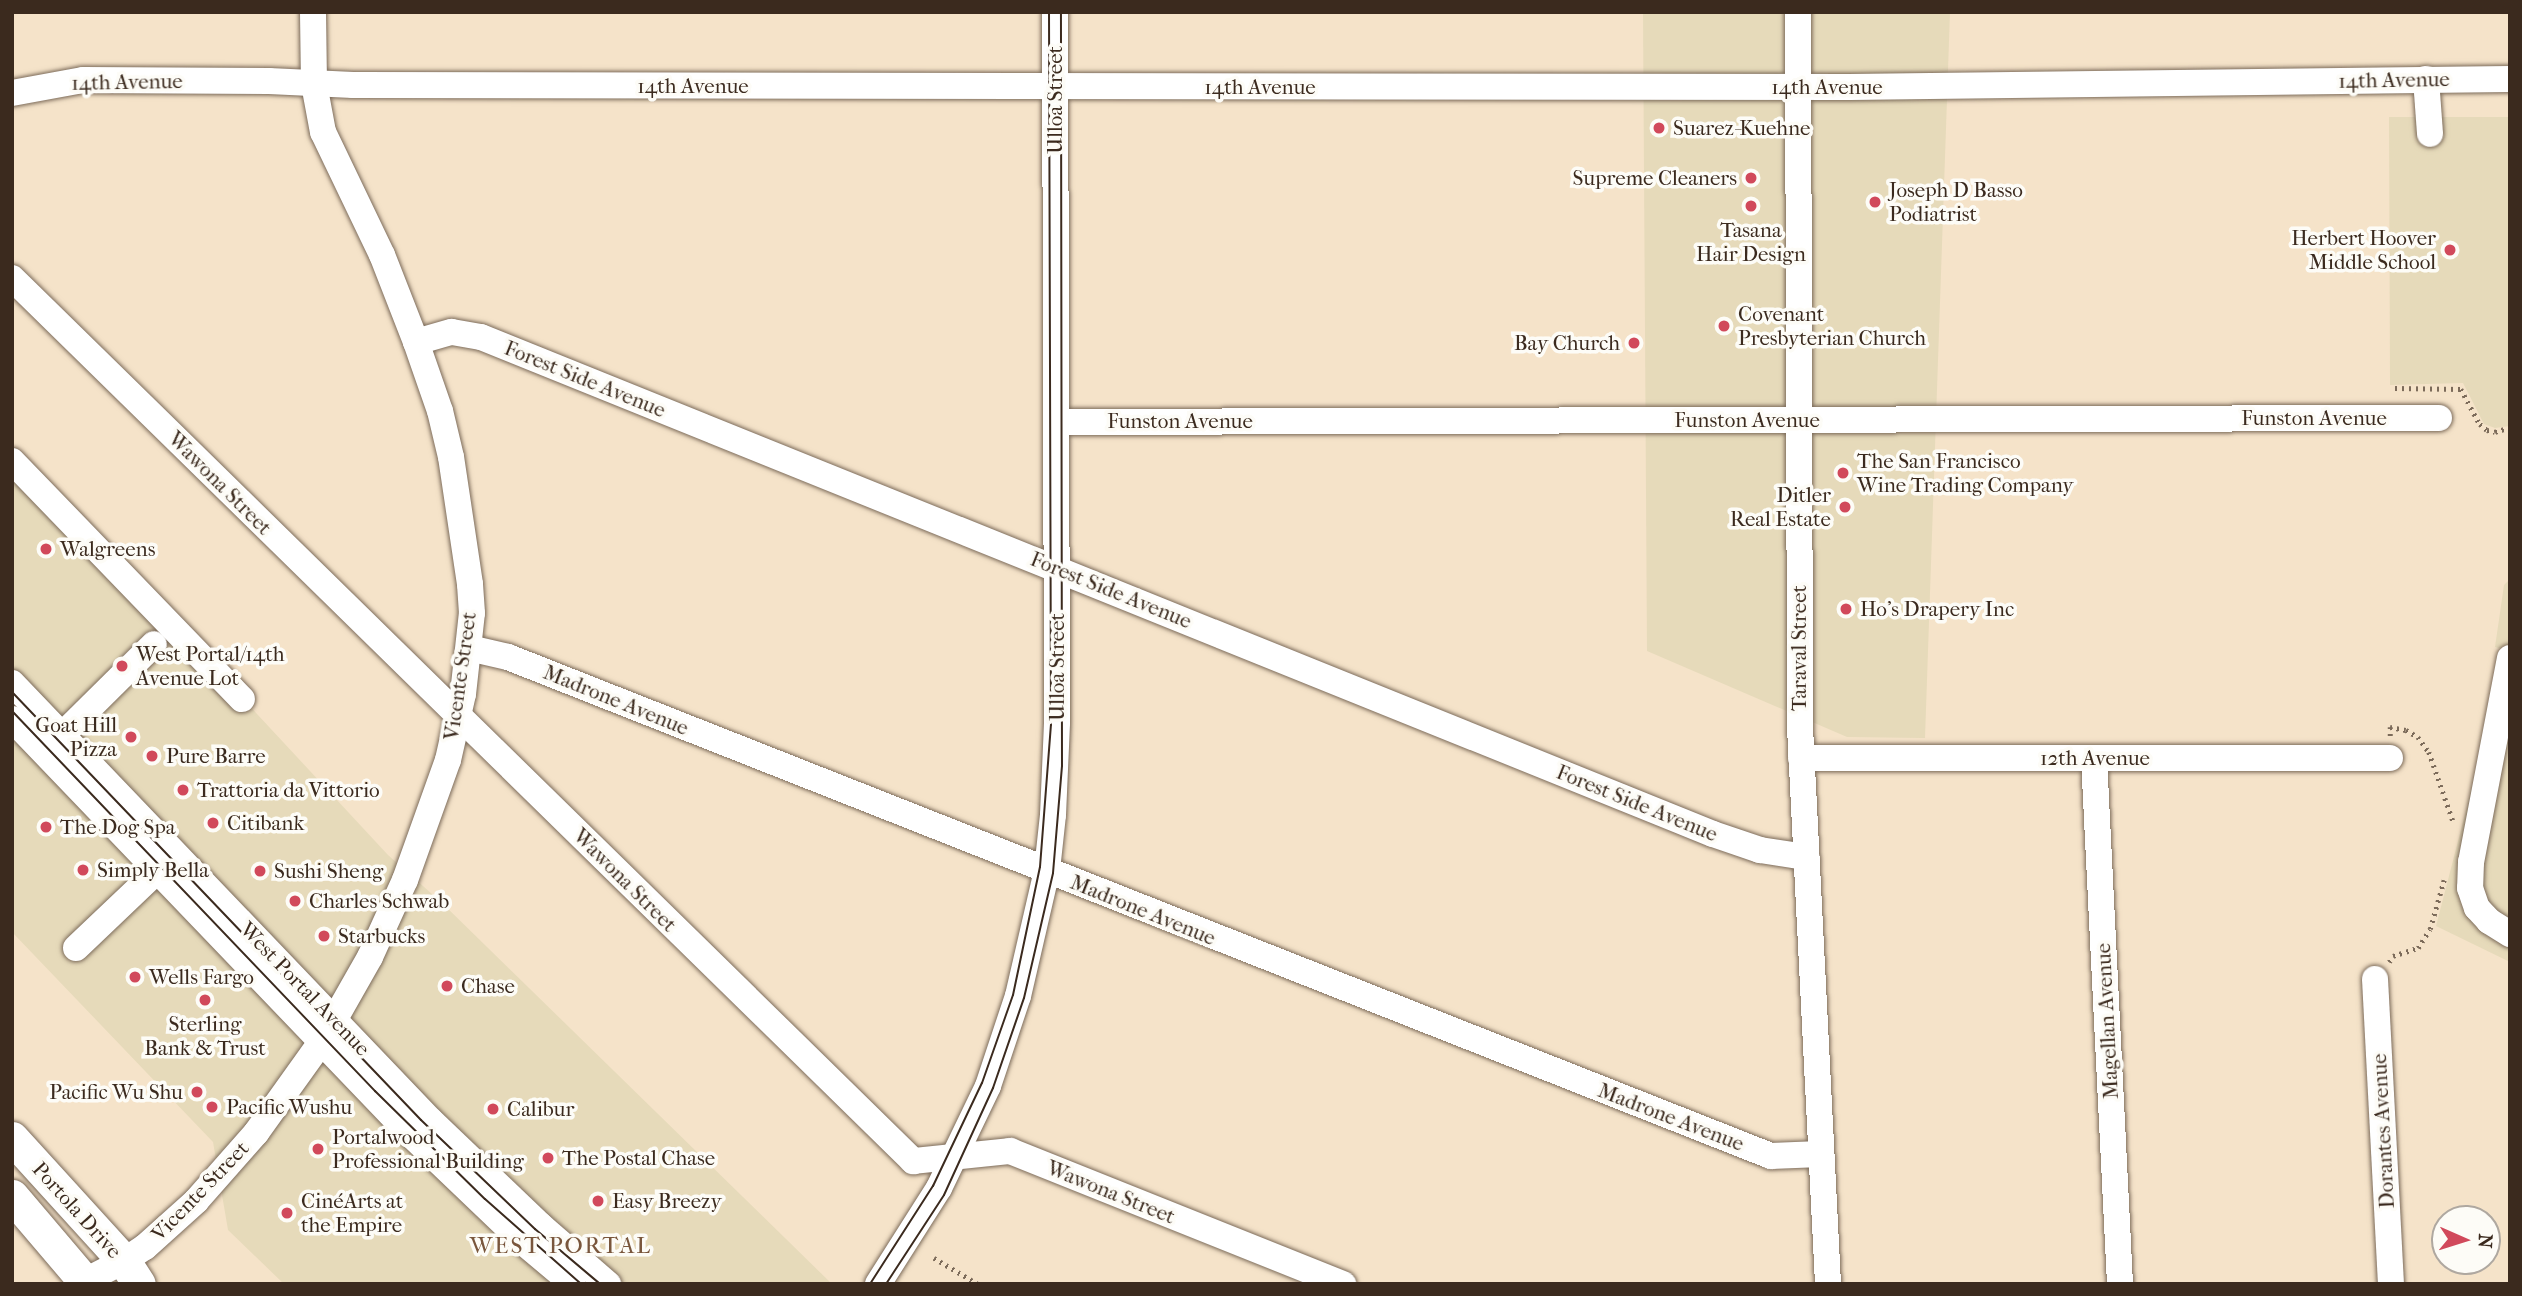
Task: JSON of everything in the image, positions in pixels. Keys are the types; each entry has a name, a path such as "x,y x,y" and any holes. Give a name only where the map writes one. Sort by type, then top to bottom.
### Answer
{"main road":[{"name":"Portola Drive","path":"12,1138 132,1273"},
{"name":"Portola Drive","path":"12,1196 84,1283"}],"street":[{"name":"Vicente Street","path":"84,1283 132,1273 171,1225 227,1167 280,1102 321,1043 369,957 405,880 448,760 458,716 468,648 470,584 461,516 440,411 382,255 328,145 314,84 313,12"},
{"name":"Ulloa Street","path":"878,1284 922,1219 988,1086 1004,1043 1031,950 1046,870 1056,765 1055,12"},
{"name":"Taraval Street","path":"1798,12 1801,758 1828,1284"},
{"path":"2426,79 2430,134"},
{"name":"14th Avenue","path":"12,93 83,80 269,81 314,84 1798,87 2510,79"},
{"name":"Wawona Street","path":"12,278 913,1161 1010,1151 1343,1284"},
{"name":"Forest Side Avenue","path":"416,342 452,332 481,337 1713,834 1760,850 1806,857"},
{"name":"Funston Avenue","path":"1056,422 2439,418"},
{"path":"12,461 242,699"},
{"path":"62,734 154,645"},
{"name":"Madrone Avenue","path":"468,648 508,657 1771,1156 1820,1154"},
{"path":"2510,658 2471,862 2470,888 2477,908 2489,921 2510,934"},
{"name":"West Portal Avenue","path":"12,683 498,1187 608,1284"},
{"name":"West Portal Avenue","path":"12,719 407,1131 523,1241 573,1284"},
{"name":"12th Avenue","path":"1801,758 2389,758"},
{"name":"Magellan Avenue","path":"2094,758 2120,1284"},
{"path":"76,948 158,870"},
{"name":"Dorantes Avenue","path":"2375,979 2391,1284"}],"path":[{"path":"2395,388 2461,389 2480,424 2487,430 2496,432 2510,427"},
{"path":"2389,727 2406,730 2418,737 2429,752 2457,834"},
{"path":"2393,956 2418,948 2430,929"},
{"path":"934,1258 978,1284"}],"shaded area":[{"path":"1643,12 1950,12 1925,738 1847,737 1647,651"},
{"name":"Herbert Hoover Middle School","path":"2389,117 2510,117 2510,426 2495,428 2484,424 2463,383 2390,385"},
{"path":"12,460 89,533 388,855 441,902 832,1284 284,1284 228,1230 213,1142 12,932"},
{"path":"2510,579 2510,962 2436,926 2491,714 2502,649 2495,647 2504,585"}],"tram line":[{"path":"870,1284 933,1186 982,1083 1013,995 1040,867 1051,725 1049,12"},
{"path":"886,1284 944,1195 993,1088 1024,998 1053,873 1062,766 1061,12"},
{"path":"12,692 421,1120 535,1229 600,1284"},
{"path":"12,711 375,1091 485,1199 581,1284"}],"place":[{"name":"Suarez-Kuehne","path":"1659,128"},
{"name":"Supreme Cleaners","path":"1751,178"},
{"name":"Joseph D Basso Podiatrist","path":"1875,202"},
{"name":"Tasana Hair Design","path":"1751,206"},
{"name":"Herbert Hoover Middle School","path":"2450,250"},
{"name":"Covenant Presbyterian Church","path":"1724,326"},
{"name":"Bay Church","path":"1634,343"},
{"name":"The San Francisco Wine Trading Company","path":"1843,473"},
{"name":"Ditler Real Estate","path":"1845,507"},
{"name":"Walgreens","path":"46,549"},
{"name":"Ho's Drapery Inc","path":"1846,609"},
{"name":"West Portal/14th Avenue Lot","path":"122,666"},
{"name":"Goat Hill Pizza","path":"131,737"},
{"name":"Pure Barre","path":"152,756"},
{"name":"Trattoria da Vittorio","path":"183,790"},
{"name":"Citibank","path":"213,823"},
{"name":"The Dog Spa","path":"46,827"},
{"name":"Simply Bella","path":"83,870"},
{"name":"Sushi Sheng","path":"260,871"},
{"name":"Charles Schwab","path":"295,901"},
{"name":"Starbucks","path":"324,936"},
{"name":"Wells Fargo","path":"135,977"},
{"name":"Chase","path":"447,986"},
{"name":"Sterling Bank & Trust","path":"205,1000"},
{"name":"Pacific Wu Shu","path":"197,1092"},
{"name":"Pacific Wushu","path":"212,1107"},
{"name":"Calibur","path":"493,1109"},
{"name":"Portalwood Professional Building","path":"318,1149"},
{"name":"The Postal Chase","path":"548,1158"},
{"name":"Easy Breezy","path":"598,1201"},
{"name":"CinéArts at the Empire","path":"287,1213"}],"district":[{"name":"WEST PORTAL","path":"561,1246"}]}
